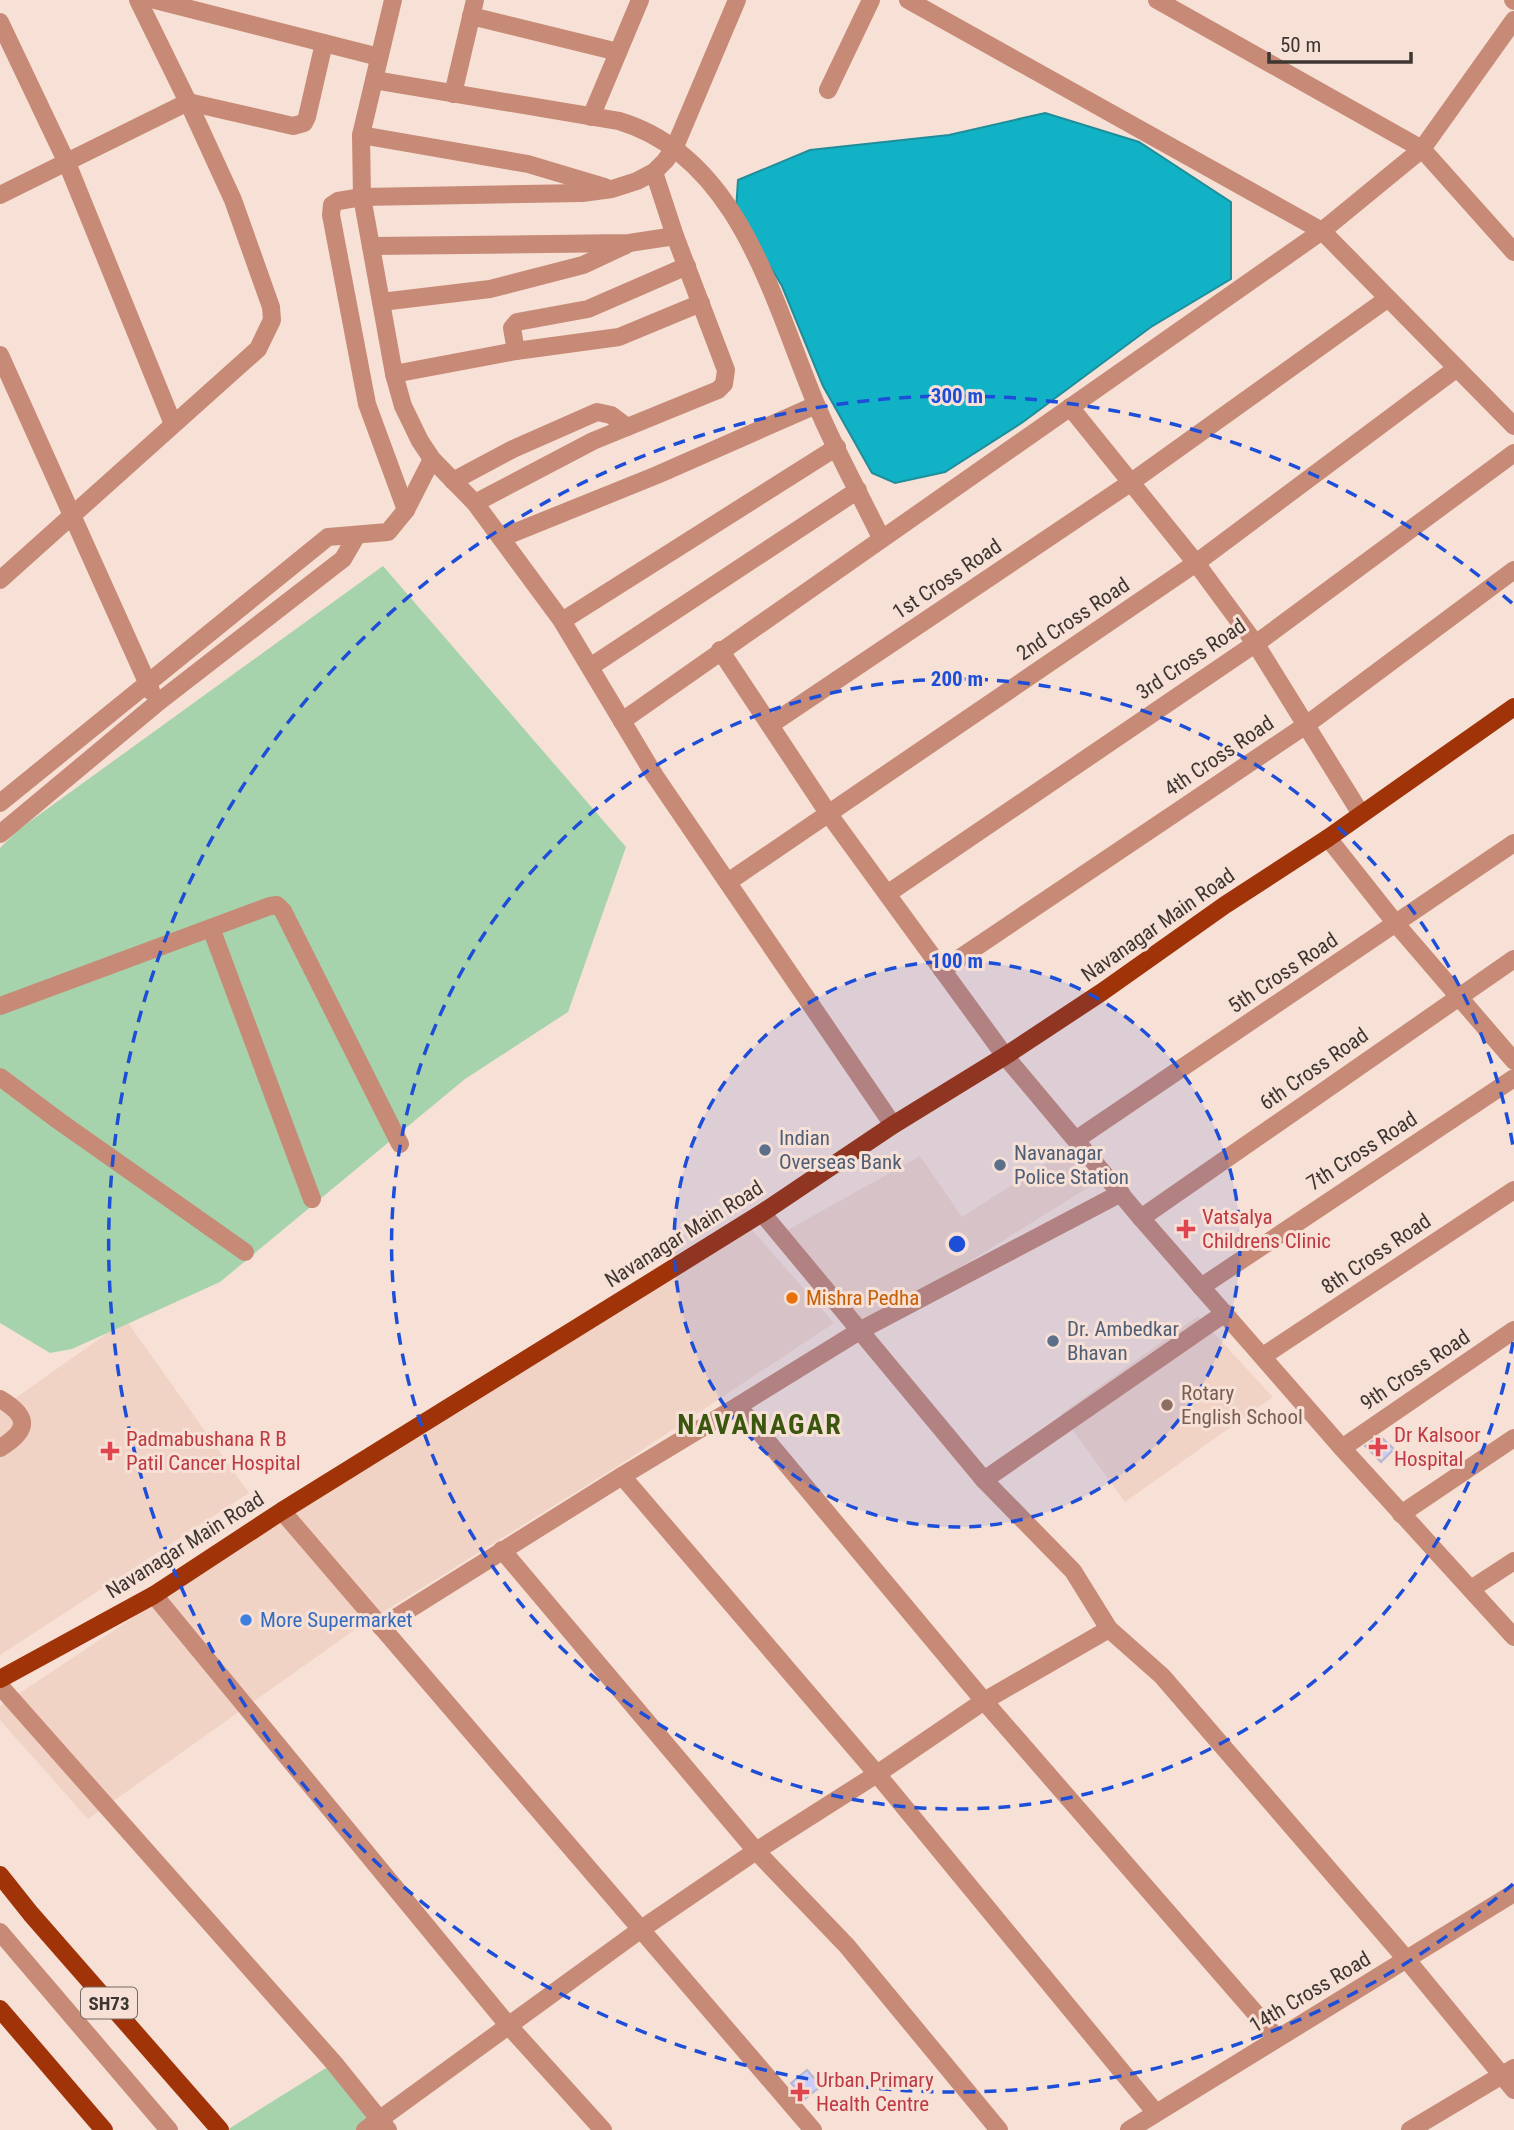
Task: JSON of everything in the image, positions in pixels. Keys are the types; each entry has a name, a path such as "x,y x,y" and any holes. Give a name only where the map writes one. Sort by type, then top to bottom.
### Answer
{"main road":[{"name":"Navanagar Main Road","path":"0,1679 154,1595 282,1511 762,1213 893,1125 1102,992 1514,707"},
{"name":"SH73","path":"0,1875 220,2130"},
{"path":"0,2009 104,2130"}],"street":[{"path":"0,580 258,349 272,320 271,307 233,200 138,0"},
{"path":"155,0 379,57"},
{"path":"393,0 361,135 362,197 394,374 403,406 432,460 475,503 562,621 655,776 893,1125"},
{"path":"591,117 640,0"},
{"path":"406,510 367,404 331,215 334,202 362,197 582,193 637,181 654,172 674,149 737,0"},
{"path":"828,90 871,0"},
{"path":"908,0 1322,231 1514,426"},
{"path":"1157,0 1422,149 1514,252"},
{"path":"453,94 473,8 618,52"},
{"path":"622,721 1322,231 1422,149 1514,20"},
{"path":"0,22 67,163 173,424"},
{"path":"0,195 188,102 293,126 299,125 307,117 324,43"},
{"path":"374,80 639,127 674,149 697,168 715,188 771,284 816,405 881,538"},
{"path":"361,135 528,164 612,188"},
{"path":"475,503 593,441 718,390 724,384 726,370 675,236 654,172"},
{"path":"371,246 629,243 675,236"},
{"path":"381,302 490,289 583,265 629,243"},
{"path":"516,351 512,328 517,322 587,309 687,266"},
{"name":"1st Cross Road","path":"770,725 1139,477 1387,299"},
{"path":"394,374 516,351 619,337 701,303"},
{"path":"0,355 156,704"},
{"name":"2nd Cross Road","path":"728,882 1205,556 1457,368"},
{"path":"1079,401 1205,556 1260,640 1306,725 1361,814"},
{"path":"501,538 657,475 816,405"},
{"path":"453,481 513,449 597,411 611,415 627,427"},
{"path":"562,621 837,447"},
{"name":"3rd Cross Road","path":"887,894 1260,640 1514,453"},
{"path":"0,803 328,537 388,532 406,510 432,460"},
{"path":"590,667 858,489"},
{"path":"0,834 156,704 343,559 357,535"},
{"name":"4th Cross Road","path":"942,970 1306,725 1514,570"},
{"path":"720,650 828,813 1005,1056 1141,1218 1342,1448 1514,1637"},
{"path":"1328,838 1396,925 1514,1061"},
{"name":"5th Cross Road","path":"1077,1139 1514,844"},
{"path":"0,1006 270,906 280,907 400,1144"},
{"path":"211,928 312,1199"},
{"name":"6th Cross Road","path":"1141,1218 1514,959"},
{"path":"0,1077 245,1252"},
{"name":"7th Cross Road","path":"1201,1287 1514,1078"},
{"name":"8th Cross Road","path":"1263,1356 1514,1190"},
{"path":"381,1627 861,1330 1121,1193"},
{"path":"762,1213 984,1480 1073,1571 1109,1629 1162,1676 1407,1960 1508,2071 1514,2090"},
{"path":"984,1480 1225,1313"},
{"name":"9th Cross Road","path":"1342,1448 1514,1330"},
{"path":"0,1399 16,1409 22,1424 16,1438 0,1448"},
{"path":"738,1406 984,1701 1277,2038"},
{"path":"1401,1514 1514,1438"},
{"path":"622,1476 877,1774 1156,2113"},
{"path":"282,1511 813,2130"},
{"path":"502,1550 756,1851 847,1947 999,2130"},
{"path":"1471,1589 1514,1561"},
{"path":"154,1595 508,2025 603,2130"},
{"path":"0,1685 334,2063 377,2127 508,2025 756,1851 877,1774 984,1701 1109,1629"},
{"name":"14th Cross Road","path":"1129,2130 1514,1893"},
{"path":"0,1932 169,2130"},
{"path":"1410,2130 1508,2071"}],"shaded area":[{"path":"1064,1152 1092,1185 860,1330 786,1231 920,1156 962,1217"},
{"path":"745,1222 834,1323 624,1462 353,1631 88,1819 0,1720 0,1706 298,1508"},
{"name":"Rotary English School","path":"1198,1316 1273,1397 1125,1502 1061,1414"},
{"name":"Padmabushana R B Patil Cancer Hospital","path":"126,1320 249,1493 0,1655 0,1409"}],"green space":[{"path":"383,566 626,847 568,1012 465,1079 220,1282 72,1349 50,1353 0,1323 0,848 18,830"},
{"path":"334,2063 388,2130 227,2130"}],"water":[{"path":"1045,113 1139,142 1231,202 1231,279 1151,327 1023,422 945,472 895,483 872,473 823,386 782,286 736,210 738,180 810,150 949,135"}],"building":[{"path":"1380,1436 1394,1449 1381,1462 1365,1446"},
{"path":"807,2070 821,2086 805,2099 791,2083"}],"place":[{"name":"Indian Overseas Bank","path":"765,1150"},
{"name":"Navanagar Police Station","path":"1000,1165"},
{"name":"Vatsalya Childrens Clinic","path":"1186,1229"},
{"name":"Mishra Pedha","path":"792,1298"},
{"name":"Dr. Ambedkar Bhavan","path":"1053,1341"},
{"name":"Rotary English School","path":"1167,1405"},
{"name":"Dr Kalsoor Hospital","path":"1378,1447"},
{"name":"Padmabushana R B Patil Cancer Hospital","path":"110,1451"},
{"name":"More Supermarket","path":"246,1620"},
{"name":"Urban Primary Health Centre","path":"800,2092"}],"district":[{"name":"NAVANAGAR","path":"760,1424"}]}
